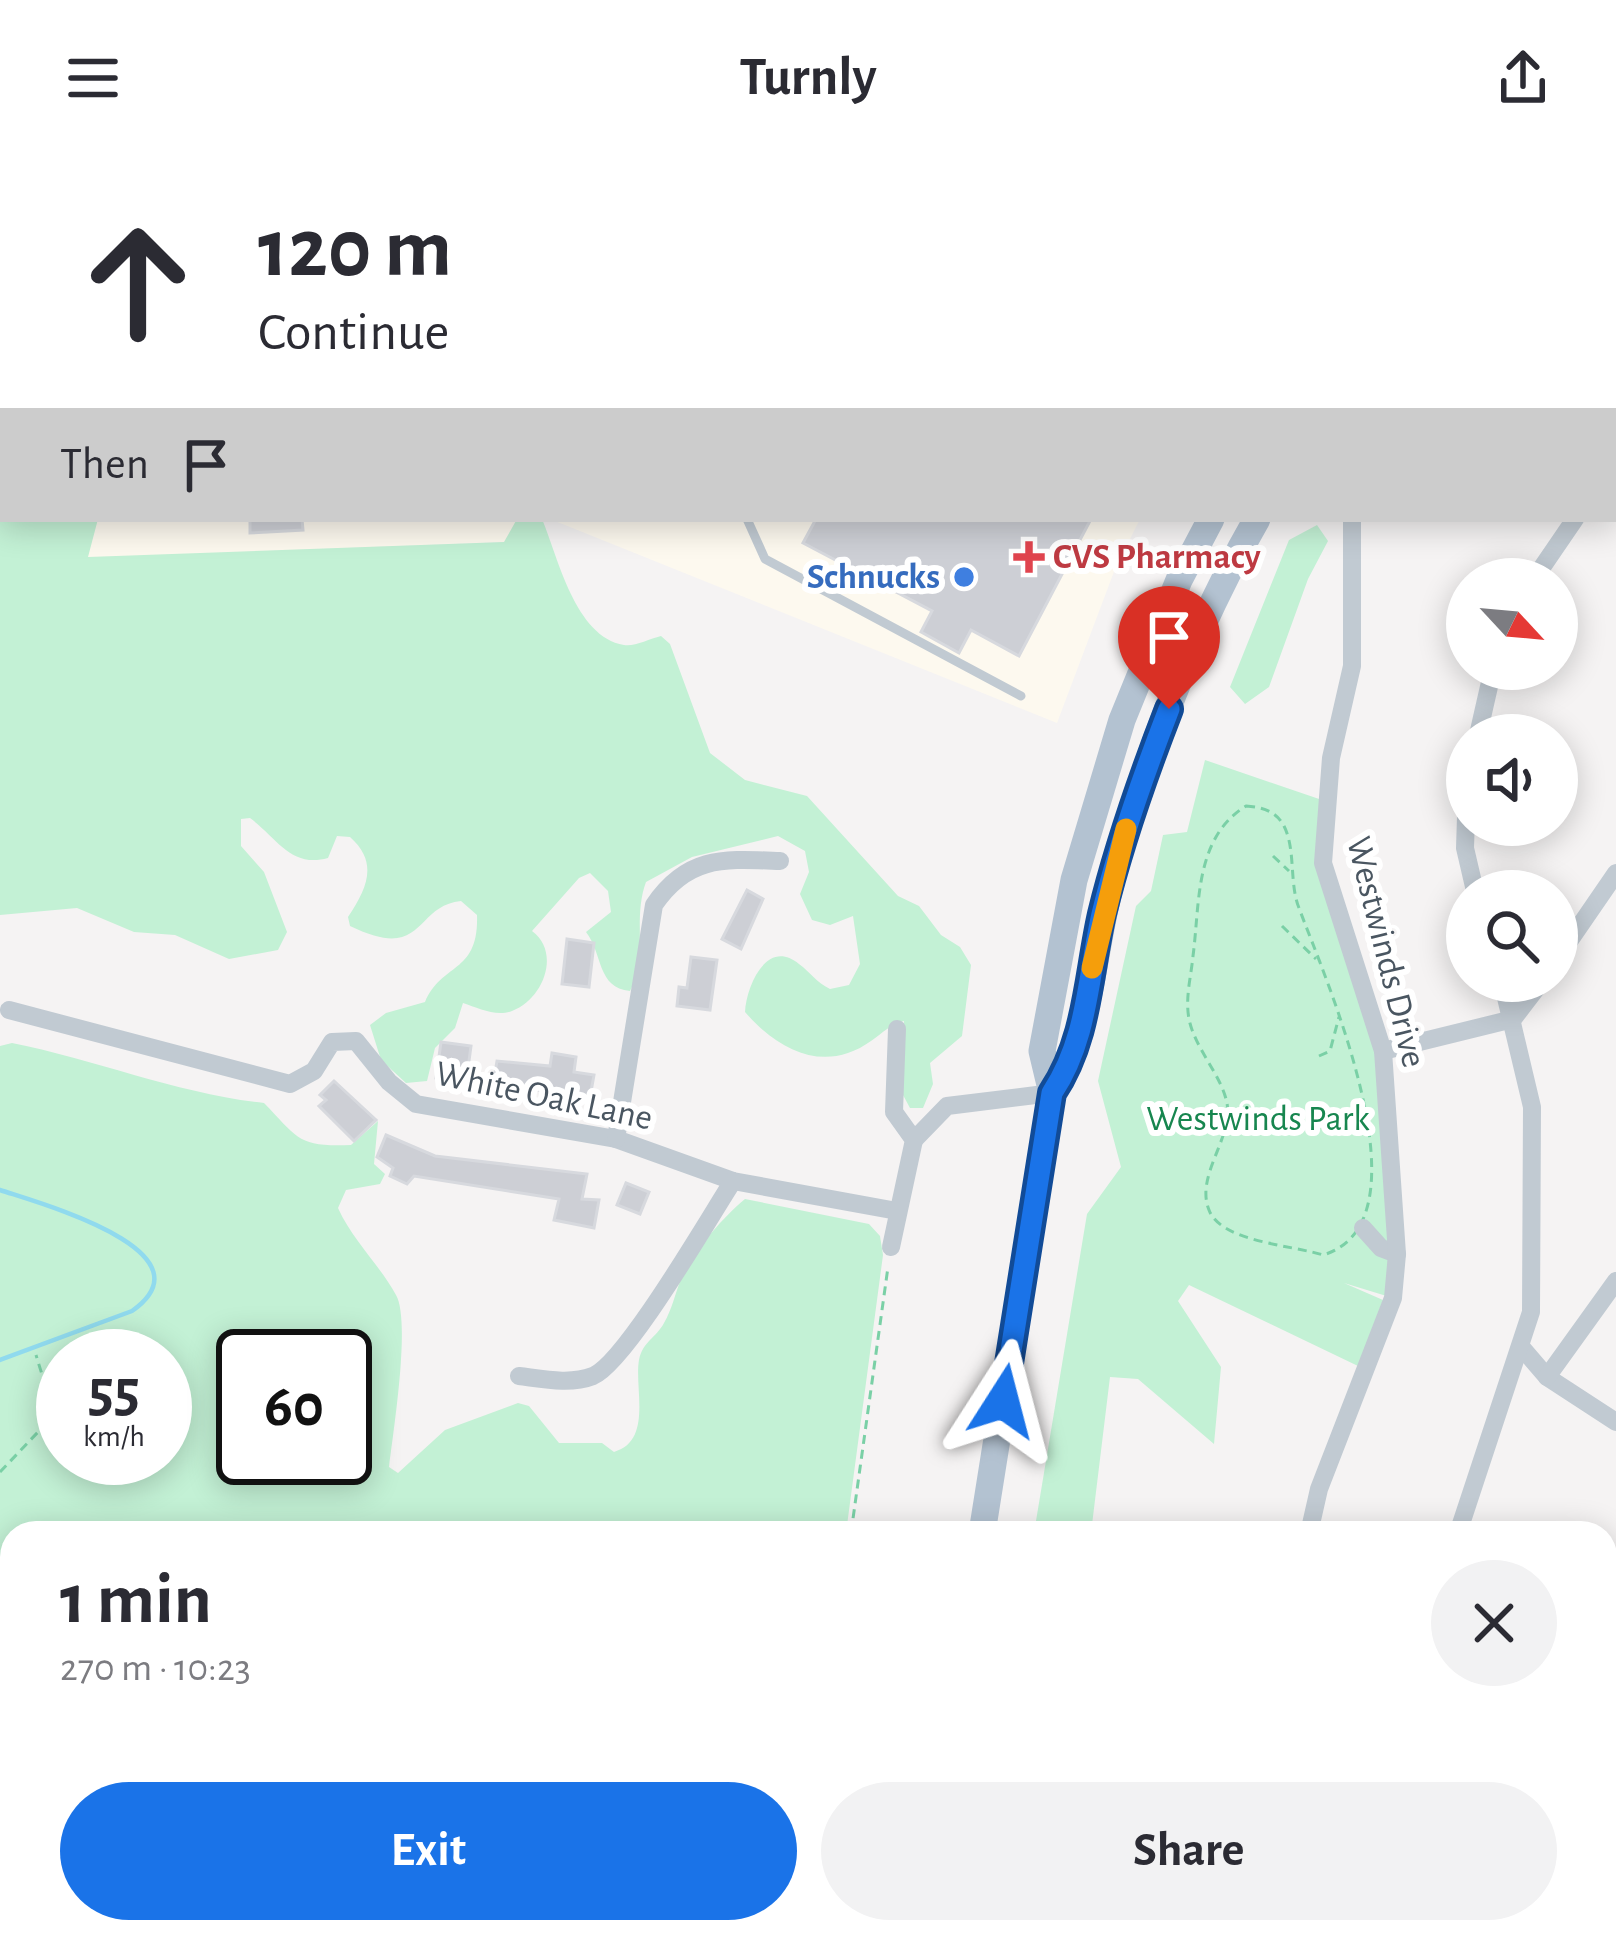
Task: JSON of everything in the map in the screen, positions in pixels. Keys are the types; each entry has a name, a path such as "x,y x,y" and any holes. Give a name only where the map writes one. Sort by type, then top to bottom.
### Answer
{"main road":[{"path":"984,1521 1052,1093 1042,1051 1074,880 1122,720 1179,580 1209,522"},
{"path":"1052,1093 1076,1057 1102,915 1130,814 1211,609 1255,522"}],"street":[{"name":"Westwinds Drive","path":"1312,1521 1319,1489 1393,1298 1397,1254 1383,1051 1323,863 1331,758 1352,666 1352,522"},
{"path":"1548,558 1573,522"},
{"path":"616,1139 654,905 669,883 707,860 780,861"},
{"path":"1578,928 1616,872"},
{"path":"1462,1521 1523,1349 1531,1312 1532,1107 1508,1002"},
{"path":"1383,1051 1513,1018 1526,1002"},
{"name":"White Oak Lane","path":"9,1010 290,1084 314,1071 332,1042 356,1041 389,1082 416,1104 616,1139 734,1181 897,1211"},
{"path":"897,1029 894,1112 914,1140"},
{"path":"891,1247 914,1140 947,1106 1052,1093"},
{"path":"519,1376 564,1381 596,1375 623,1347 734,1181"},
{"path":"1363,1228 1381,1248 1397,1254"},
{"path":"1547,1378 1616,1281"},
{"path":"1523,1349 1547,1378 1616,1422"}],"lane":[{"path":"748,522 765,559 1021,696"}],"path":[{"path":"1246,806 1270,811 1282,822 1290,873 1360,1082 1371,1170 1363,1228 1323,1255 1232,1234 1209,1210 1206,1190 1225,1132 1227,1105 1189,1019 1199,882 1223,827 1246,806"},
{"path":"1273,856 1290,873"},
{"path":"1282,926 1318,960"},
{"path":"1319,1057 1330,1051 1340,1016"},
{"path":"852,1521 891,1247"},
{"path":"0,1472 36,1434"}],"shaded area":[{"path":"97,522 515,522 505,542 87,558"},
{"path":"557,522 1138,522 1115,569 1057,723"}],"green space":[{"path":"0,522 97,522 88,557 504,542 515,522 543,522 571,593 593,627 624,645 661,636 670,644 710,753 745,780 807,796 898,896 919,906 941,935 960,947 971,965 962,1036 930,1063 933,1084 923,1108 910,1108 903,1095 904,1021 854,1051 820,1057 773,1038 745,1012 754,979 777,957 799,964 830,989 849,985 860,964 853,916 830,925 812,920 800,894 809,872 805,851 778,836 692,857 646,882 640,910 639,965 630,991 619,989 606,977 586,932 611,912 608,891 590,873 579,878 532,931 541,940 547,962 533,996 506,1013 463,1003 455,1028 435,1048 427,1081 406,1083 381,1060 370,1025 386,1013 425,1002 472,948 477,915 461,901 446,905 406,936 393,938 350,926 348,917 365,886 367,866 350,837 337,836 328,858 304,859 286,850 250,818 241,819 241,846 264,872 287,932 278,950 229,959 175,935 134,932 77,908 0,915"},
{"path":"1317,525 1328,541 1308,579 1269,687 1245,704 1230,687 1289,540"},
{"name":"Westwinds Park","path":"1205,760 1325,801 1322,832 1383,1051 1393,1298 1344,1283 1383,1300 1358,1366 1189,1285 1178,1301 1221,1367 1214,1444 1138,1379 1110,1377 1092,1521 1036,1521 1087,1214 1121,1167 1098,1081 1136,906 1151,891 1163,835 1187,832"},
{"path":"12,1043 201,1092 264,1103 293,1133 309,1142 351,1145 378,1121 374,1164 385,1174 380,1184 346,1190 338,1208 400,1308 400,1378 389,1467 398,1473 445,1430 518,1403 529,1406 559,1443 602,1443 614,1452 626,1446 638,1425 641,1354 664,1323 694,1257 745,1199 869,1224 880,1236 883,1255 848,1521 0,1521 0,1046"}],"building":[{"path":"250,522 302,522 303,530 250,533"},
{"name":"Schnucks","path":"814,522 1089,522 1019,656 971,630 959,653 921,632 932,611 803,543"},
{"path":"747,890 763,899 741,949 722,939"},
{"path":"567,939 594,943 589,987 562,984"},
{"path":"691,957 717,960 710,1010 677,1006 679,987 687,988"},
{"path":"441,1042 471,1046 466,1083 436,1078"},
{"path":"552,1053 576,1057 574,1072 594,1075 590,1097 493,1084 497,1061 550,1066"},
{"path":"334,1081 376,1120 354,1141 319,1106 326,1100 320,1095"},
{"path":"386,1135 435,1156 587,1174 582,1199 599,1200 594,1228 554,1220 559,1199 414,1176 407,1184 390,1176 393,1168 377,1157"},
{"path":"626,1183 649,1192 640,1214 617,1205"}],"waterway":[{"path":"0,1190 111,1232 137,1250 152,1268 152,1289 132,1311 0,1360"}],"slow traffic":[{"path":"1092,968 1126,829"}],"place":[{"name":"CVS Pharmacy","path":"1029,557"},
{"name":"Schnucks","path":"964,577"}],"route":[{"path":"1003,1401 1052,1093 1076,1057 1102,915 1130,814 1169,709"}]}
